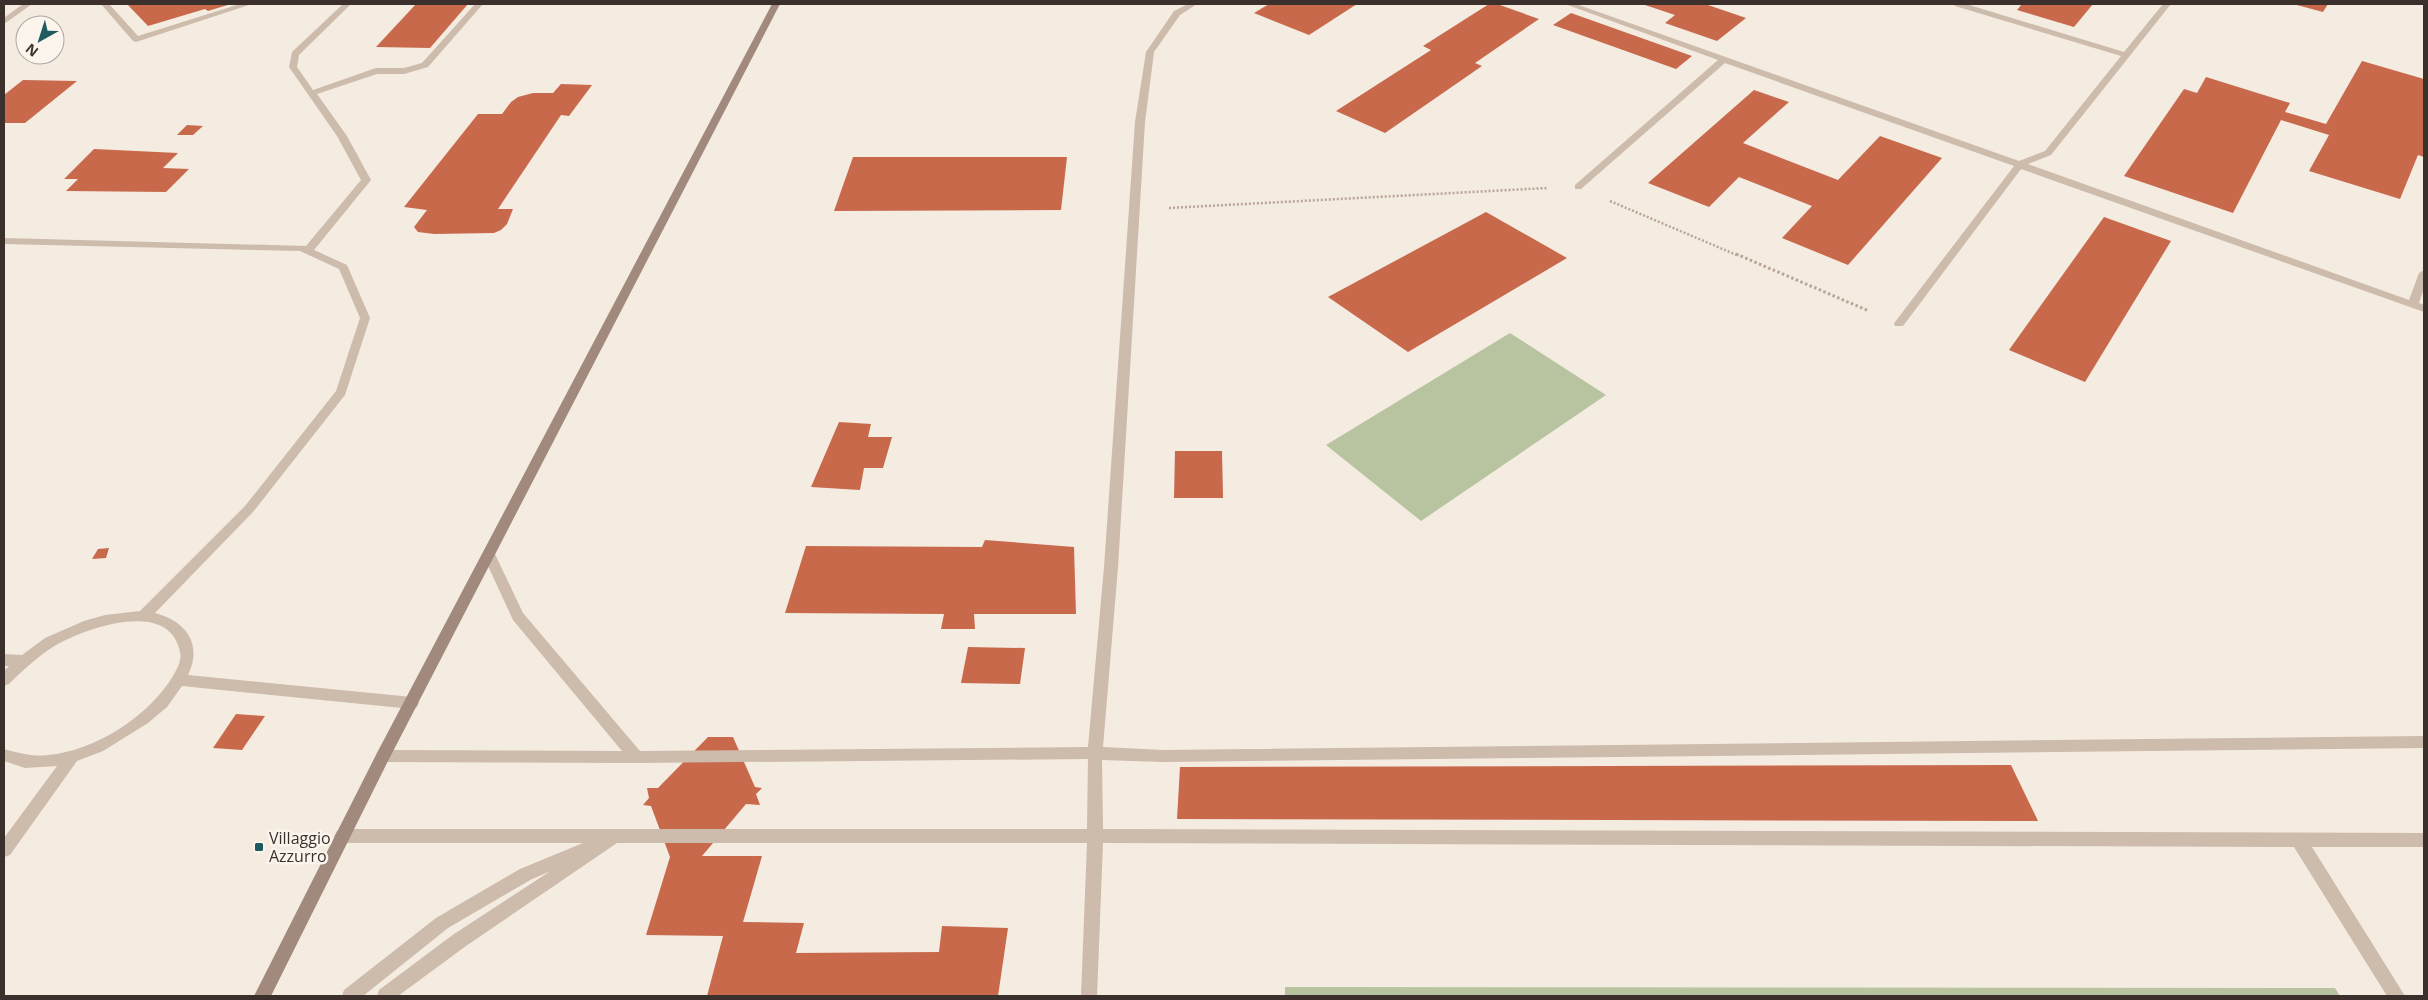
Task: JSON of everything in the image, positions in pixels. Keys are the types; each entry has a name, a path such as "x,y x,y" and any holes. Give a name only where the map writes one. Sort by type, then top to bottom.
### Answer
{"main road":[{"path":"262,996 383,756 776,4"}],"street":[{"path":"4,22 28,4"},
{"path":"105,4 136,39 248,4"},
{"path":"308,251 366,180 342,136 293,67 295,54 347,4"},
{"path":"312,93 376,71 404,71 425,65 479,4"},
{"path":"1089,996 1095,836 1095,753 1111,567 1140,122 1150,52 1177,13 1194,4"},
{"path":"1570,4 2424,309"},
{"path":"1958,4 2125,55"},
{"path":"1899,324 2020,164 2048,152 2167,4"},
{"path":"1578,187 1724,59"},
{"path":"4,240 302,248 343,266 365,318 341,392 249,508 144,616"},
{"path":"2413,304 2424,273"},
{"path":"489,555 518,616 636,757"},
{"path":"4,680 23,661 51,641 84,626 115,618 144,616 167,622 182,634 188,652 182,675 165,700 139,723 107,743 72,757 39,762 11,759 4,755"},
{"path":"4,660 23,661"},
{"path":"178,680 412,703"},
{"path":"383,756 636,757 1095,753 1183,756 2424,742"},
{"path":"4,850 72,757"},
{"path":"342,836 2424,840"},
{"path":"350,996 442,923 526,874 612,838"},
{"path":"385,996 460,940 612,838"},
{"path":"2298,839 2397,996"}],"path":[{"path":"1133,209 1578,187 1899,324"}],"green space":[{"path":"1510,333 1606,395 1421,521 1326,445"},
{"path":"1285,987 2335,988 2340,996 1285,996"}],"building":[{"path":"127,4 231,4 208,11 205,9 148,26"},
{"path":"416,4 468,4 430,48 376,47"},
{"path":"1269,4 1357,4 1309,35 1254,13"},
{"path":"1489,4 1497,4 1539,19 1475,63 1482,66 1385,133 1336,111 1431,50 1423,46"},
{"path":"1642,4 1705,4 1746,18 1717,41 1665,23 1675,15"},
{"path":"2022,4 2093,4 2074,27 2017,10"},
{"path":"2293,4 2328,4 2323,12"},
{"path":"1571,13 1692,56 1676,69 1553,25"},
{"path":"2362,61 2424,79 2424,157 2418,155 2400,199 2309,171 2329,135 2281,120 2233,213 2124,176 2184,89 2197,93 2206,77 2290,103 2285,112 2326,124"},
{"path":"23,80 77,81 25,123 4,123 4,95"},
{"path":"561,84 592,85 569,116 561,115 498,209 513,209 507,224 501,230 494,233 434,234 418,232 414,227 427,210 404,207 478,114 502,114 511,102 518,97 533,93 553,93"},
{"path":"1754,90 1789,102 1743,143 1838,180 1880,136 1942,158 1848,265 1782,238 1812,206 1739,177 1709,207 1648,183"},
{"path":"187,125 203,126 193,135 177,135"},
{"path":"94,149 178,153 163,168 189,169 166,192 66,191 78,179 64,179"},
{"path":"853,157 1067,157 1061,210 834,211"},
{"path":"1486,212 1567,258 1408,352 1328,297"},
{"path":"2104,217 2171,241 2085,382 2009,350"},
{"path":"839,422 871,424 868,437 892,437 883,468 864,468 860,490 811,487"},
{"path":"1175,451 1222,451 1223,498 1174,498"},
{"path":"985,540 1074,547 1076,614 974,614 975,629 941,629 944,614 785,613 806,546 982,547"},
{"path":"109,548 106,558 92,559 98,549"},
{"path":"968,647 1025,648 1020,684 961,683"},
{"path":"236,714 265,716 242,750 213,748"},
{"path":"708,737 733,737 755,787 762,788 756,794 760,805 746,804 702,856 762,856 743,922 804,923 796,953 939,952 942,926 1008,928 998,996 707,996 723,936 646,935 670,857 651,806 643,805 649,798 647,788 658,788"},
{"path":"2011,765 2038,821 1177,819 1180,767"}],"place":[{"name":"Villaggio Azzurro","path":"259,847"}]}
